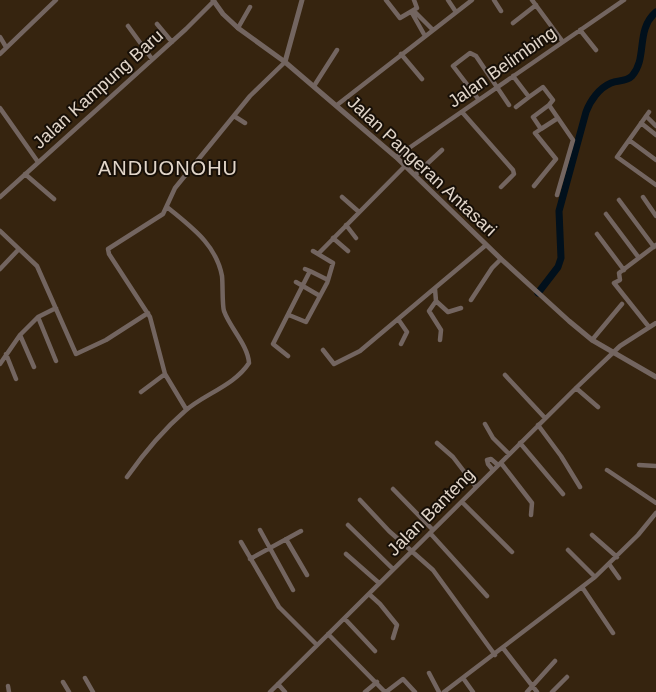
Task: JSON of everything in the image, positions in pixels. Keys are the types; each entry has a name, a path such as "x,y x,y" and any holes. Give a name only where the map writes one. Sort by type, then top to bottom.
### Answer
{"street":[{"path":"0,54 56,0"},
{"path":"186,409 165,374 148,313 109,254 108,249 152,222 168,208 174,188 250,96 285,62 302,0"},
{"path":"386,0 399,18 413,12 417,7 414,0"},
{"path":"448,0 456,12"},
{"path":"337,105 472,0"},
{"path":"494,0 501,11"},
{"path":"532,0 562,42"},
{"name":"Jalan Belimbing","path":"396,157 624,0"},
{"name":"Jalan Pangeran Antasari","path":"213,1 238,28 285,62 396,157 501,259 592,340 656,377"},
{"name":"Jalan Kampung Baru","path":"0,197 172,42 213,1"},
{"path":"513,23 536,5"},
{"path":"238,28 248,15 250,6"},
{"path":"413,12 433,30"},
{"path":"413,12 425,36"},
{"path":"157,24 172,42"},
{"path":"128,26 152,59"},
{"path":"580,30 596,50"},
{"path":"0,37 6,47"},
{"path":"314,86 337,50"},
{"path":"401,54 422,79"},
{"path":"479,100 453,66 469,54 476,56 509,105"},
{"path":"513,76 529,98"},
{"path":"516,107 544,87 553,100 532,118 541,129"},
{"path":"549,105 574,141 557,195"},
{"path":"0,108 38,162"},
{"path":"462,112 514,172 501,187"},
{"path":"656,126 647,114 617,157 656,185"},
{"path":"234,116 244,124"},
{"path":"558,118 535,135 556,160 565,167"},
{"path":"641,124 656,135"},
{"path":"628,140 656,160"},
{"path":"416,175 442,150"},
{"path":"534,186 556,160"},
{"path":"319,253 406,166"},
{"path":"25,174 54,199"},
{"path":"342,197 359,212"},
{"path":"643,197 656,216"},
{"path":"620,200 655,246 619,274 620,280 614,283 654,325"},
{"path":"127,477 156,439 186,409 236,376 249,362 223,309 222,275 211,250 202,236 168,208"},
{"path":"606,214 639,258"},
{"path":"346,225 356,238"},
{"path":"0,231 37,266 76,354 106,340 148,313"},
{"path":"597,234 624,270"},
{"path":"333,238 348,251"},
{"path":"323,350 335,363 360,351 486,244"},
{"path":"0,269 19,249"},
{"path":"289,315 306,322 328,280 334,264 331,260 313,251"},
{"path":"471,300 492,268 501,259"},
{"path":"288,356 273,346 303,286 308,270 328,280"},
{"path":"296,282 320,296"},
{"path":"435,287 436,301 429,311 442,330 440,340"},
{"path":"436,301 448,312 461,308"},
{"path":"592,340 622,304"},
{"path":"0,364 20,335 38,317 56,308"},
{"path":"38,317 56,361"},
{"path":"398,319 406,332 401,344"},
{"name":"Jalan Banteng","path":"270,692 544,418 613,353 654,325"},
{"path":"20,335 34,367"},
{"path":"6,354 16,379"},
{"path":"141,392 165,374"},
{"path":"505,375 544,418"},
{"path":"576,388 598,407"},
{"path":"485,424 494,438 509,454"},
{"path":"538,425 562,456 580,487"},
{"path":"437,443 453,457 476,487"},
{"path":"520,443 563,494"},
{"path":"493,470 487,460 491,459 500,464 532,504 531,515"},
{"path":"639,465 656,466"},
{"path":"607,470 656,504"},
{"path":"393,489 432,531 487,596"},
{"path":"360,500 389,531 442,581 495,655"},
{"path":"462,502 512,552"},
{"path":"444,692 453,690 463,678 595,577 617,557 656,514"},
{"path":"348,525 393,569"},
{"path":"260,530 293,590"},
{"path":"250,559 301,531"},
{"path":"592,535 617,557"},
{"path":"286,539 307,575"},
{"path":"241,542 279,608 317,645"},
{"path":"568,550 595,577"},
{"path":"346,554 379,583"},
{"path":"609,564 619,578"},
{"path":"582,587 613,633"},
{"path":"369,594 397,625 393,638"},
{"path":"345,619 375,651"},
{"path":"328,634 386,692 403,679 415,692"},
{"path":"503,648 537,692"},
{"path":"527,692 555,661"},
{"path":"429,673 439,692"},
{"path":"552,692 567,677"},
{"path":"85,678 93,692"},
{"path":"463,678 473,692"},
{"path":"63,682 70,692"},
{"path":"365,692 377,682"},
{"path":"278,684 285,692"},
{"path":"8,686 9,692"}],"waterway":[{"path":"538,293 558,267 561,258 559,211 586,112 593,99 603,88 611,83 627,79 637,69 640,61 643,35 650,19 656,12"}],"district":[{"name":"ANDUONOHU","path":"168,168"}]}
